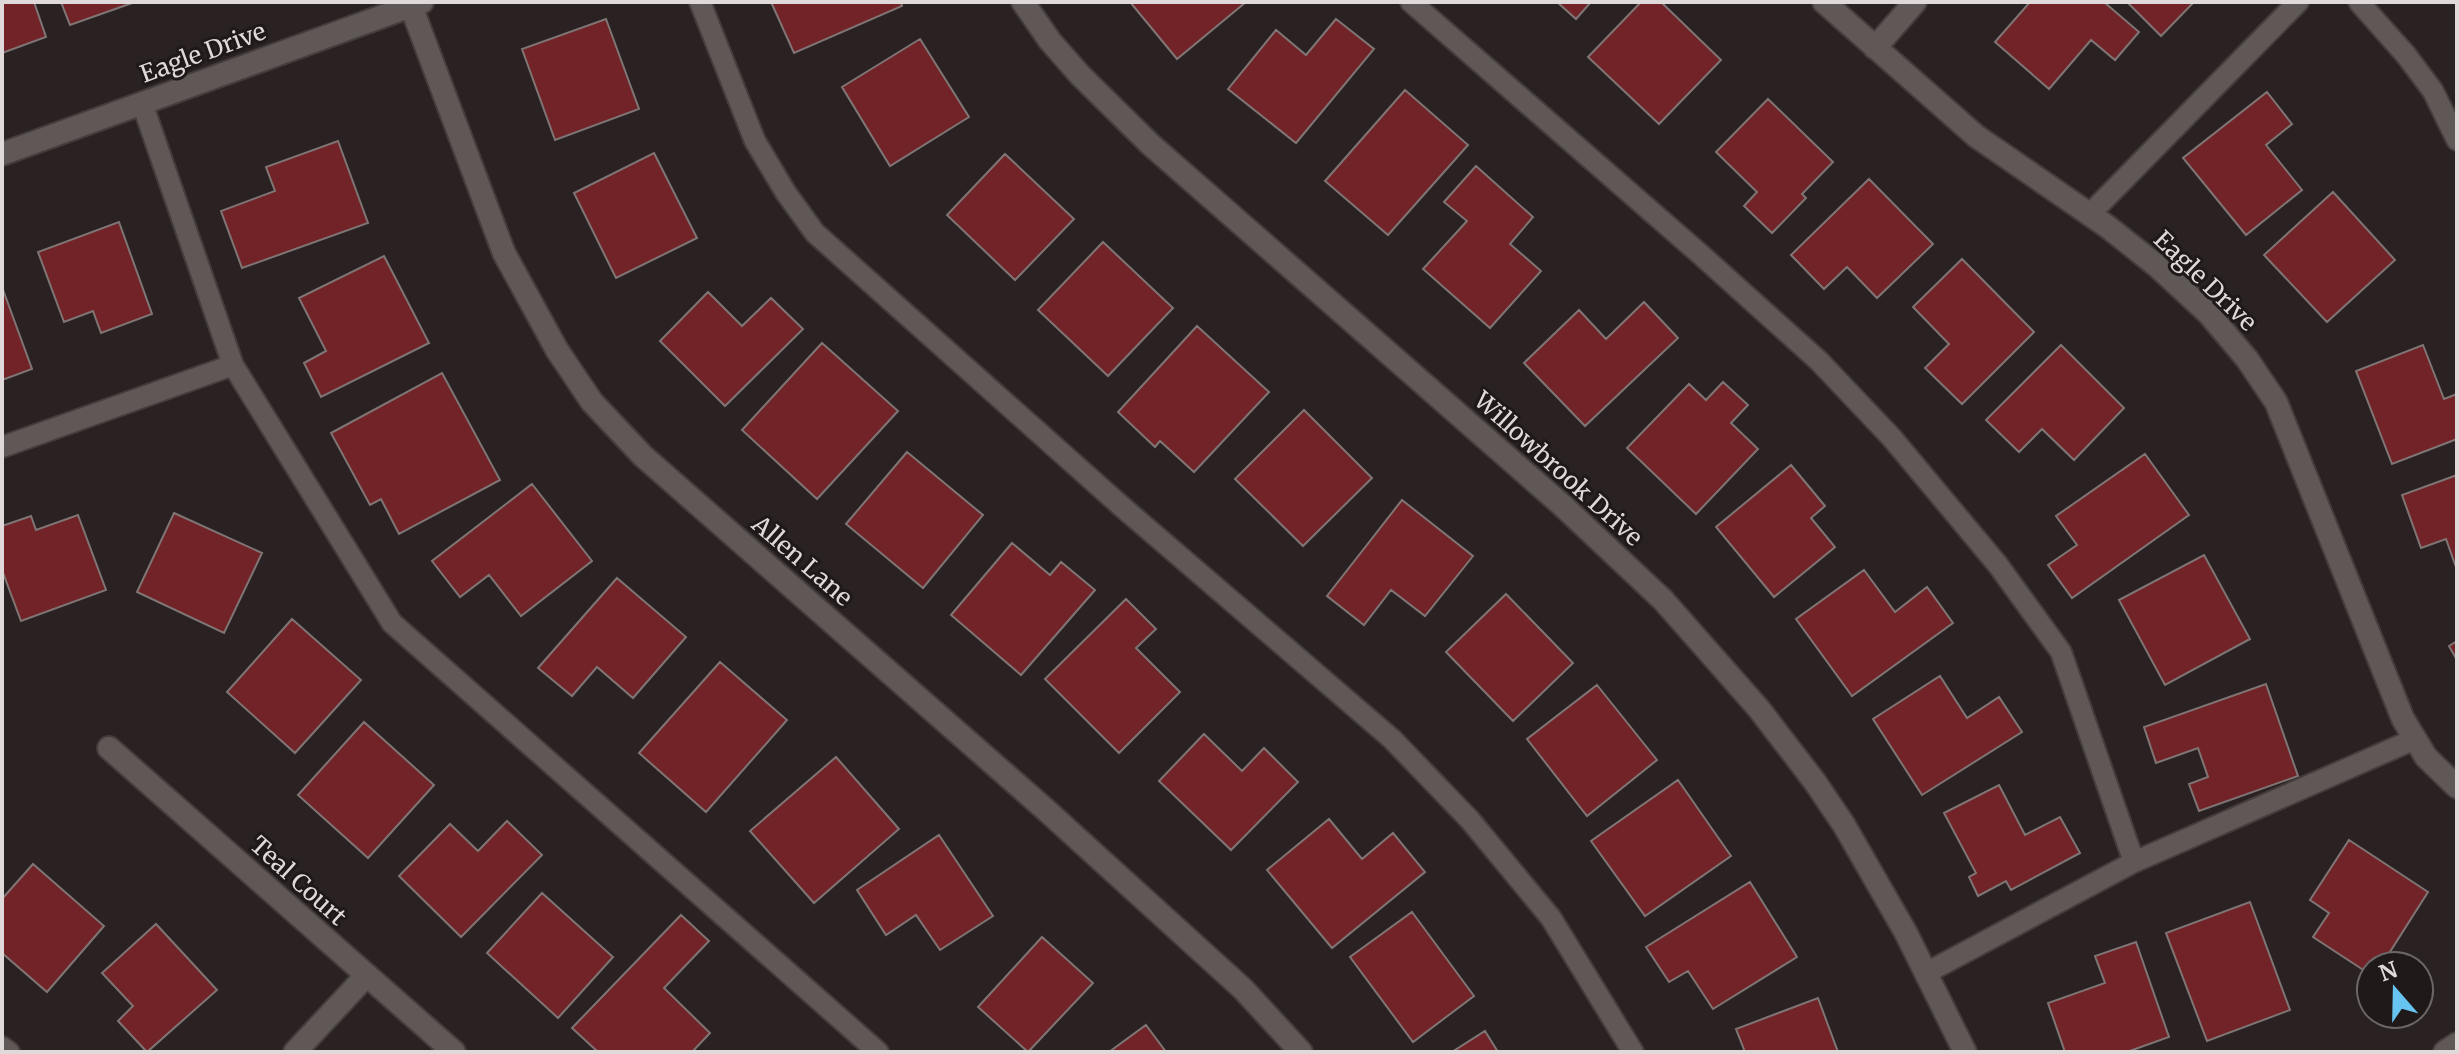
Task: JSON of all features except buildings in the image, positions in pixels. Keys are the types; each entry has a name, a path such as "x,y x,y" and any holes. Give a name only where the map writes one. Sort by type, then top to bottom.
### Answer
{"street":[{"name":"Willowbrook Drive","path":"1023,2 1050,41 1080,75 1150,144 1563,506 1663,600 1759,709 1815,782 1906,933 1965,1052"},
{"name":"Eagle Drive","path":"1824,2 1976,136 2090,214 2157,266 2209,314 2247,359 2276,402 2403,719 2426,757 2457,787"},
{"path":"1875,48 1915,2"},
{"name":"Eagle Drive","path":"2,154 416,4"},
{"name":"Allen Lane","path":"416,4 504,253 557,350 592,402 643,456 1046,810 1243,989 1301,1052"},
{"name":"Teal Court","path":"109,748 454,1052"},
{"path":"295,1052 366,976"},
{"path":"2445,1052 2457,1044"}],"lane":[{"path":"700,2 755,141 786,193 815,233 1120,505 1392,739 1470,820 1551,918 1633,1052"},
{"path":"1411,2 1819,361 1911,461 1998,565 2061,652 2134,862"},
{"path":"2090,214 2298,2"},
{"path":"2359,2 2433,91 2457,140"},
{"path":"142,103 233,365 392,623 878,1052"},
{"path":"2,447 233,365"},
{"path":"1926,973 2134,862 2415,739"},
{"path":"2,1047 9,1052"}]}
